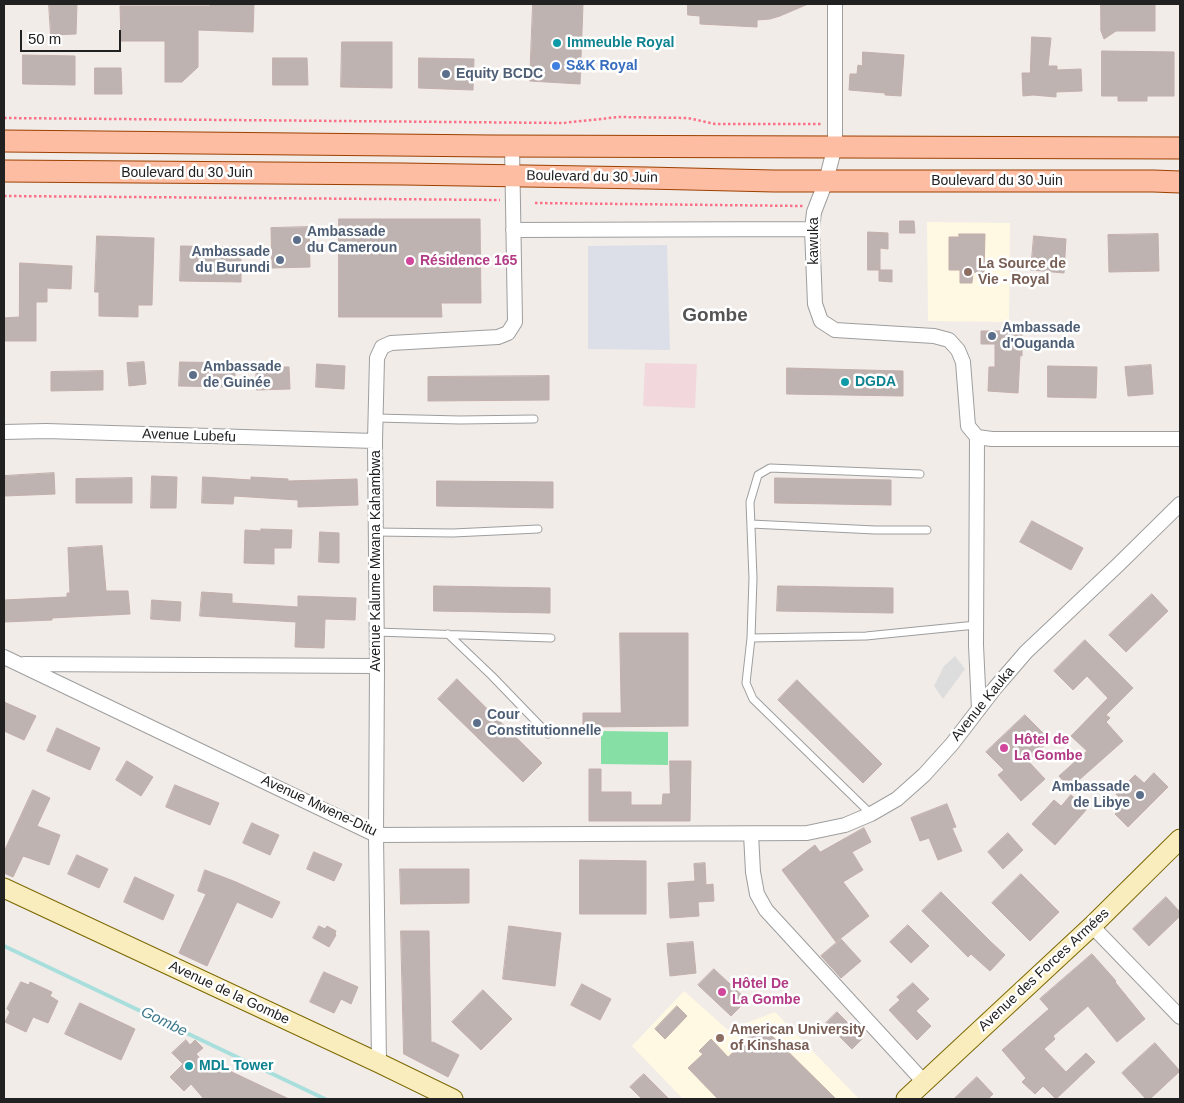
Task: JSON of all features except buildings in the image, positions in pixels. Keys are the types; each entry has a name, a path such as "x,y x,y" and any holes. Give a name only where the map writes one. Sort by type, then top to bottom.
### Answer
{"main road":[{"path":"4,141 512,146 1180,148"},
{"path":"1151,148 1153,180"},
{"name":"Boulevard du 30 Juin","path":"4,171 512,176 774,181 1153,180 1180,182"}],"street":[{"name":"kawuka","path":"835,4 834,146 826,181 816,206 812,229 815,304 821,321 836,330 934,336 949,340 958,350 963,362 968,426 977,437"},
{"name":"Avenue Kalume Mwana Kahambwa","path":"379,1063 375,532 377,358 382,347 391,343 498,337 508,333 515,322 512,146"},
{"path":"513,230 812,229"},
{"name":"Avenue Lubefu","path":"4,432 375,441"},
{"path":"979,709 976,662 977,437 992,439 1180,439"},
{"name":"Avenue Kauka","path":"751,834 806,833 845,825 871,814 897,799 924,775 952,744 995,688 1026,652 1180,504"},
{"name":"Avenue Mwene-Ditu","path":"4,657 376,835 751,834"},
{"path":"18,664 377,666"},
{"path":"751,834 754,879 757,894 766,910 924,1082"},
{"name":"Avenue des Forces Armées","path":"906,1099 1092,926 1180,839"},
{"name":"Avenue de la Gombe","path":"4,888 453,1099"},
{"path":"1092,926 1180,1017"}],"lane":[{"path":"376,418 534,419"},
{"path":"871,814 753,699 746,683 751,638 753,578 750,502 758,475 770,468 920,474"},
{"path":"751,524 875,530 927,530"},
{"path":"375,532 538,529"},
{"path":"751,638 866,636 976,625"},
{"path":"377,632 551,638"},
{"path":"448,634 548,734"}],"path":[{"path":"4,118 563,123 619,117 688,118 715,124 835,124"},
{"path":"4,196 501,200"},
{"path":"535,203 816,206"}],"shaded area":[{"name":"La Source de Vie - Royal","path":"927,222 1010,223 1009,322 928,321"},
{"path":"667,245 670,350 588,349 588,246"},
{"path":"645,363 697,364 695,408 643,406"},
{"path":"955,656 965,669 943,699 934,686 944,666"},
{"name":"American University of Kinshasa","path":"684,991 728,1030 775,1012 859,1099 683,1099 632,1046"}],"green space":[{"path":"601,731 668,732 668,765 601,764"}],"waterway":[{"name":"Gombe","path":"4,946 325,1099"}],"place":[{"name":"Immeuble Royal","path":"557,43"},
{"name":"S&K Royal","path":"556,66"},
{"name":"Equity BCDC","path":"446,74"},
{"name":"Ambassade du Cameroun","path":"297,240"},
{"name":"Ambassade du Burundi","path":"280,260"},
{"name":"Résidence 165","path":"410,261"},
{"name":"La Source de Vie - Royal","path":"968,272"},
{"name":"Ambassade d'Ouganda","path":"992,336"},
{"name":"Ambassade de Guinée","path":"193,375"},
{"name":"DGDA","path":"845,382"},
{"name":"Cour Constitutionnelle","path":"477,723"},
{"name":"Hôtel de La Gombe","path":"1004,748"},
{"name":"Ambassade de Libye","path":"1140,795"},
{"name":"Hôtel De La Gombe","path":"722,992"},
{"name":"American University of Kinshasa","path":"720,1038"},
{"name":"MDL Tower","path":"189,1066"}],"district":[{"name":"Gombe","path":"715,316"}]}
